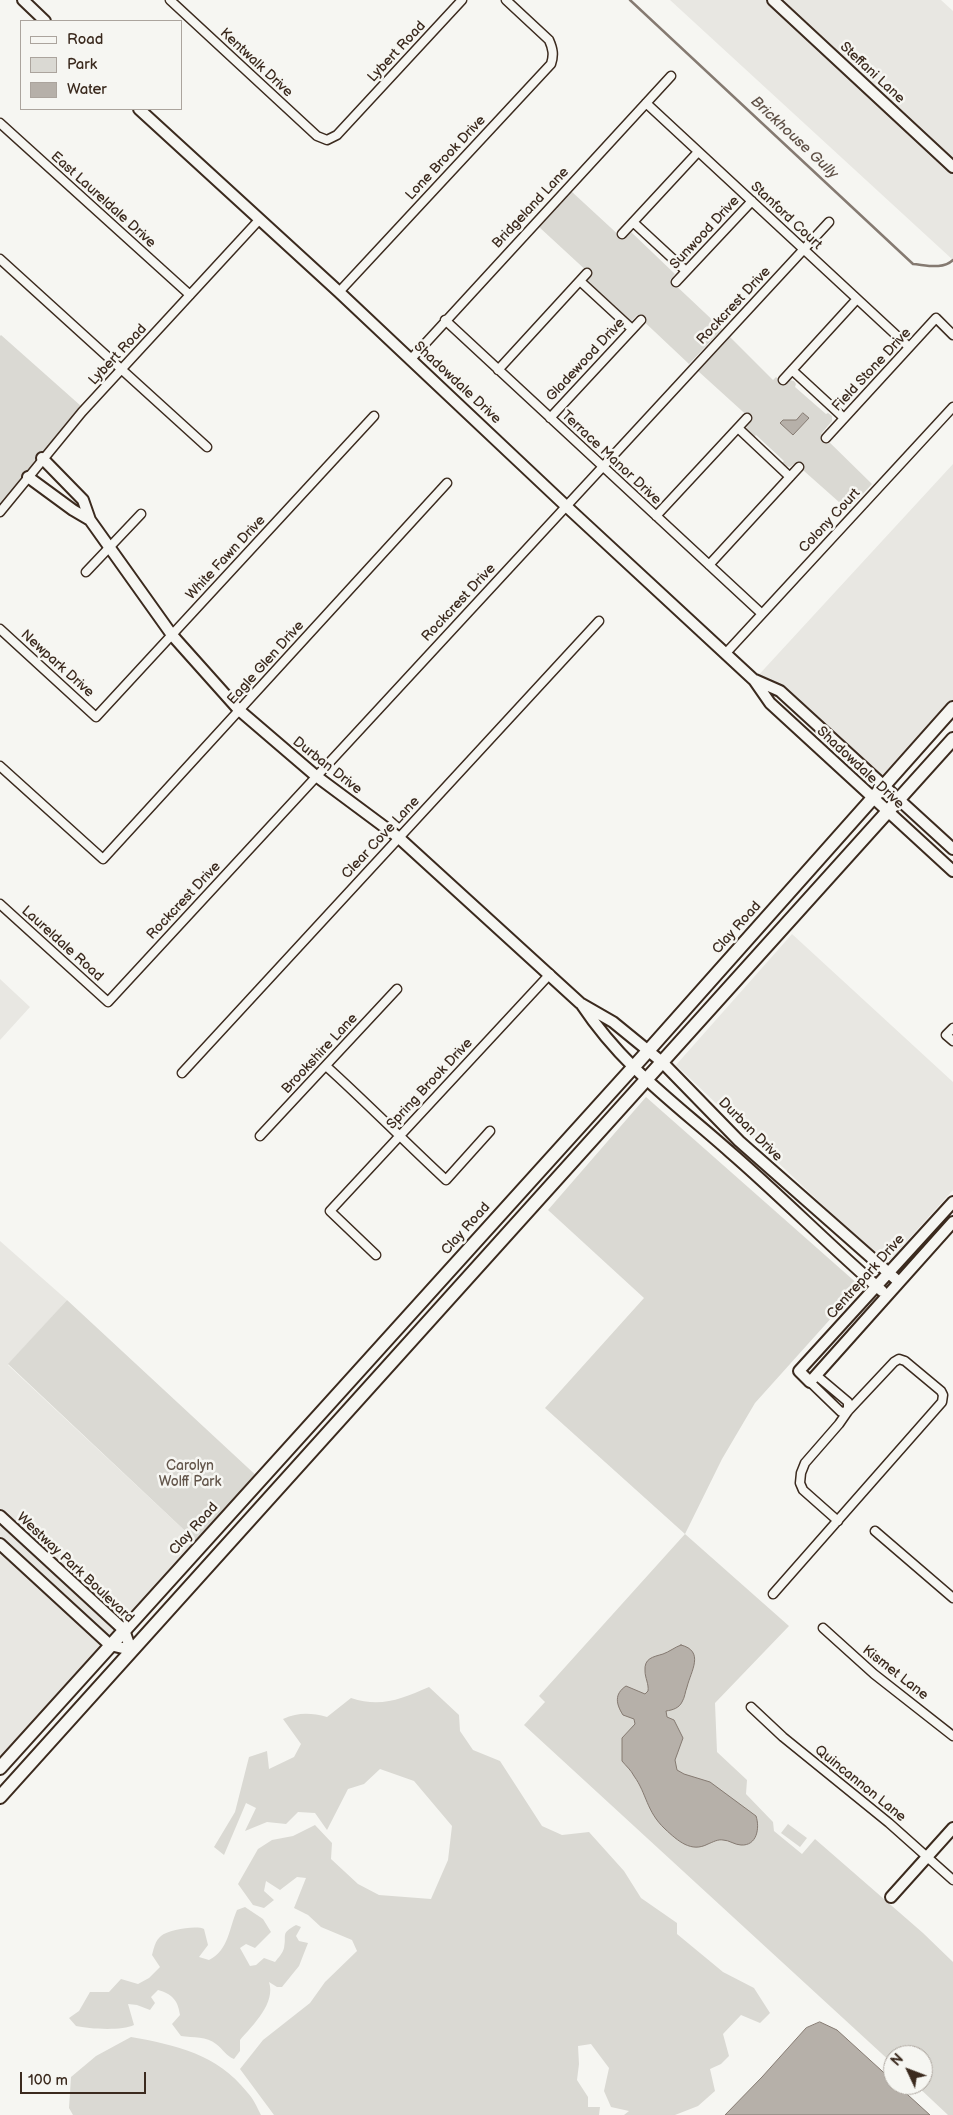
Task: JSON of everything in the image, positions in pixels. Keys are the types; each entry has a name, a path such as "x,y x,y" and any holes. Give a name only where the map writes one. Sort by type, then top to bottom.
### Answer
{"main road":[{"name":"Clay Road","path":"0,1768 648,1051 953,708"},
{"path":"0,1797 953,739"},
{"path":"730,958 743,972"},
{"path":"537,1172 550,1186"},
{"path":"440,1280 455,1293"},
{"path":"349,1380 365,1392"},
{"path":"268,1470 283,1483"},
{"path":"10,1757 25,1770"}],"street":[{"path":"23,0 44,20"},
{"name":"Kentwalk Drive","path":"170,0 317,136 327,140"},
{"name":"Lybert Road","path":"327,140 337,135 462,0"},
{"name":"Lone Brook Drive","path":"339,292 551,64 553,48 546,36 506,0"},
{"name":"Steffani Lane","path":"773,0 953,167"},
{"name":"Bridgeland Lane","path":"411,359 671,76"},
{"name":"Stanford Court","path":"646,103 910,347"},
{"name":"Shadowdale Drive","path":"141,110 726,653 754,680 770,703 953,872"},
{"name":"East Laureldale Drive","path":"0,124 190,295"},
{"path":"622,234 698,152"},
{"name":"Sunwood Drive","path":"676,282 752,201"},
{"name":"Lybert Road","path":"0,512 42,458 259,220"},
{"path":"633,222 686,271"},
{"name":"Rockcrest Drive","path":"108,1002 829,222"},
{"path":"0,260 207,447"},
{"path":"498,370 587,273"},
{"path":"580,281 632,329"},
{"path":"783,380 857,299"},
{"name":"Field Stone Drive","path":"826,438 936,318 953,334"},
{"name":"Terrace Manor Drive","path":"445,320 761,613"},
{"name":"Gladewood Drive","path":"550,418 641,320"},
{"path":"792,370 844,418"},
{"name":"Colony Court","path":"726,653 953,407"},
{"name":"White Fawn Drive","path":"96,717 374,416"},
{"path":"656,516 746,418"},
{"path":"738,428 790,476"},
{"name":"Durban Drive","path":"42,458 83,500 90,520 172,635 239,710 316,776 398,837 550,974 580,1003 600,1032 632,1068 680,1112 730,1151 886,1295"},
{"path":"709,565 799,467"},
{"name":"Durban Drive","path":"28,477 90,520"},
{"name":"Eagle Glen Drive","path":"0,766 102,859 447,483"},
{"path":"86,572 141,514"},
{"name":"Clear Cove Lane","path":"182,1073 599,621"},
{"name":"Newpark Drive","path":"0,629 96,717"},
{"name":"Shadowdale Drive","path":"754,680 780,691 953,849"},
{"name":"Laureldale Road","path":"0,904 108,1002"},
{"name":"Spring Brook Drive","path":"376,1255 330,1211 550,974"},
{"name":"Brookshire Lane","path":"260,1136 397,989"},
{"name":"Durban Drive","path":"580,1003 613,1022 662,1062 739,1141 899,1282"},
{"path":"953,1028 946,1035 953,1041"},
{"path":"326,1066 446,1180 490,1131"},
{"name":"Centrepark Drive","path":"953,1202 799,1371 813,1378 953,1222"},
{"path":"773,1594 838,1521 942,1402 943,1395 917,1370 900,1359 894,1362 848,1411 805,1464 801,1472 800,1483 803,1490 838,1521"},
{"path":"813,1378 848,1402 848,1411"},
{"path":"813,1378 828,1400 840,1412 848,1411"},
{"path":"828,1400 835,1392"},
{"name":"Westway Park Boulevard","path":"0,1516 124,1630 132,1650"},
{"path":"875,1531 953,1598"},
{"path":"0,1544 110,1645 132,1650"},
{"name":"Kismet Lane","path":"823,1628 874,1674 953,1736"},
{"name":"Quincannon Lane","path":"751,1707 783,1737 889,1823 953,1880"},
{"path":"891,1897 953,1828"}],"shaded area":[{"path":"670,0 941,0 953,11 953,260"},
{"path":"953,464 953,708 884,785 780,691 754,680"},
{"path":"792,934 953,1082 953,1190 890,1260 880,1260 676,1065"},
{"path":"0,979 30,1007 0,1040"},
{"path":"0,1241 67,1300 8,1365 200,1545 0,1768"}],"green space":[{"path":"571,191 623,239 630,231 675,274 670,280 722,329 689,364 637,315 630,323 585,281 590,274 538,226"},
{"path":"0,336 81,406 0,503"},
{"path":"730,337 773,380 776,377 784,384 789,380 794,381 795,387 826,414 828,413 832,416 832,421 821,434 872,484 848,510 795,463 790,467 785,466 782,463 784,461 756,435 754,437 746,428 752,420 698,371"},
{"path":"646,1097 860,1286 755,1403 722,1459 685,1534 545,1408 644,1298 548,1210"},
{"name":"Carolyn Wolff Park","path":"67,1300 260,1479 200,1545 8,1364"},
{"path":"685,1534 789,1626 715,1703 717,1752 747,1780 746,1794 773,1822 774,1831 802,1854 815,1839 923,1933 953,1962 953,2115 948,2115 927,2095 933,2095 933,2045 883,2045 883,2055 524,1725 545,1702 539,1696"},
{"path":"429,1687 459,1715 460,1731 473,1750 500,1761 542,1826 562,1835 589,1832 624,1871 641,1898 677,1923 677,1934 723,1972 754,1988 770,2013 760,2023 741,2015 723,2034 729,2056 721,2064 710,2069 715,2091 698,2106 675,2115 624,2115 629,2111 611,2107 604,2091 609,2068 591,2044 578,2046 579,2064 577,2080 588,2097 588,2107 600,2107 599,2115 274,2115 240,2069 263,2040 310,2003 325,1982 357,1951 352,1940 321,1927 308,1915 294,1908 306,1878 297,1877 280,1890 266,1881 264,1891 274,1900 264,1908 253,1905 238,1884 258,1849 272,1840 293,1836 315,1825 332,1843 331,1859 358,1884 379,1895 431,1899 448,1860 452,1826 414,1781 380,1769 364,1784 348,1789 327,1830 315,1813 298,1812 286,1824 267,1822 245,1831 256,1808 246,1803 224,1855 214,1847 235,1812 249,1757 267,1751 269,1769 294,1757 301,1744 283,1719 305,1714 327,1717 351,1698 372,1702 391,1701"},
{"path":"788,1824 807,1838 800,1847 781,1833"},
{"path":"245,1907 263,1919 271,1932 255,1948 246,1944 240,1948 250,1966 256,1965 264,1958 275,1962 283,1950 286,1933 296,1925 301,1927 296,1936 299,1941 308,1943 299,1966 282,1987 277,1987 269,1982 269,1998 266,2006 257,2021 240,2040 240,2051 234,2059 212,2041 181,2036 172,2024 180,2015 178,2005 174,1998 158,1990 151,1997 155,2003 150,2010 128,2004 134,2025 129,2027 105,2029 82,2027 76,2026 69,2018 79,2011 90,1992 109,1992 121,1979 138,1984 149,1978 160,1967 152,1955 157,1940 165,1934 189,1928 204,1929 208,1945 199,1957 209,1960 216,1956 225,1945 237,1910"},
{"path":"131,2037 195,2053 223,2068 251,2097 261,2115 73,2115 69,2108 71,2077 96,2056"}],"water":[{"path":"803,413 809,418 793,435 780,423 783,420 796,420"},
{"path":"681,1645 693,1652 694,1662 682,1702 676,1708 666,1711 667,1717 674,1720 683,1738 675,1760 677,1770 710,1782 756,1816 758,1826 756,1835 751,1843 746,1845 721,1840 696,1847 680,1841 665,1829 654,1816 638,1783 622,1761 622,1738 635,1724 634,1719 623,1715 621,1711 617,1699 619,1692 626,1686 645,1694 648,1691 645,1671 646,1663 653,1657"},
{"path":"820,2022 837,2030 883,2072 883,2095 908,2095 930,2115 725,2115 806,2028"}],"waterway":[{"name":"Brickhouse Gully","path":"630,0 913,264 939,266 953,260"}]}
